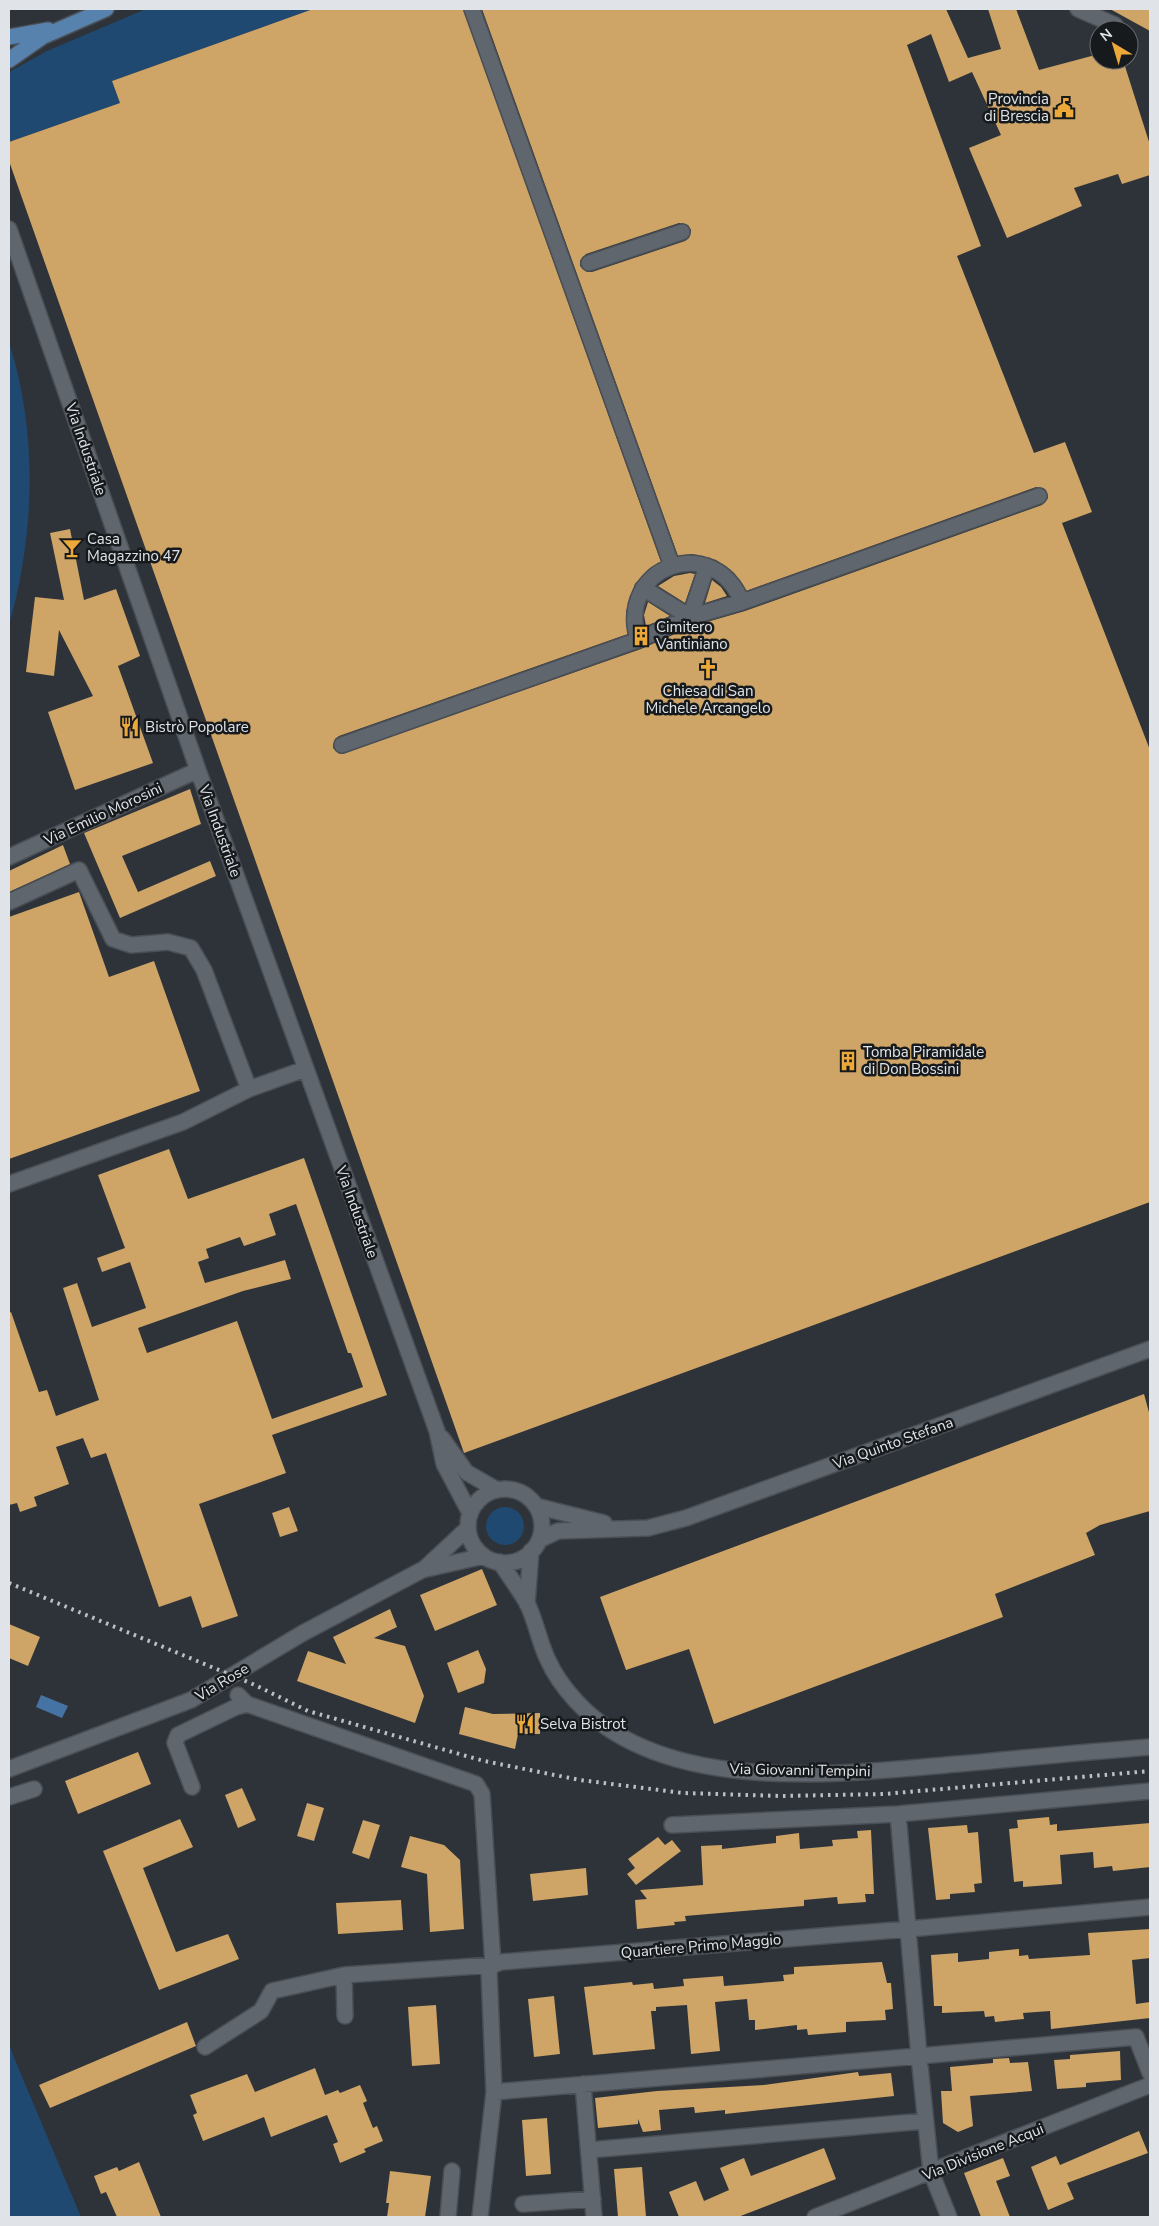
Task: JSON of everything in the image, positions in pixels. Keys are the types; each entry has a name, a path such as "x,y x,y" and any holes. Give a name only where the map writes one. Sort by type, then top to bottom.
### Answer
{"main road":[{"path":"9,60 62,27 106,9"},
{"path":"9,37 62,27"}],"street":[{"path":"472,9 672,566"},
{"path":"1078,9 1103,20"},
{"name":"Via Industriale","path":"9,229 198,770 437,1431 444,1464 470,1512"},
{"path":"588,262 682,232"},
{"path":"342,745 638,640 690,617 742,602 1039,496"},
{"path":"638,640 634,618 635,607 643,588 656,574 672,566 689,563 707,566 731,582 742,602"},
{"path":"690,617 707,566"},
{"path":"643,588 690,617"},
{"name":"Via Emilio Morosini","path":"9,857 198,770"},
{"path":"9,902 79,870 113,939 131,945 168,942 191,948 204,970 249,1089"},
{"path":"9,1184 183,1122 249,1089 305,1069"},
{"name":"Via Quinto Stefana","path":"535,1545 558,1531 648,1528 686,1518 1150,1349"},
{"name":"Via Industriale","path":"437,1431 466,1472 498,1490"},
{"path":"498,1490 519,1492 536,1506 541,1522 535,1545 522,1558 500,1562 484,1556 472,1544 468,1528 470,1512 486,1494 498,1490"},
{"name":"Via Quinto Stefana","path":"536,1506 633,1529"},
{"name":"Via Rose","path":"422,1570 468,1528"},
{"name":"Via Giovanni Tempini","path":"527,1604 535,1545"},
{"name":"Via Rose","path":"9,1769 191,1700 303,1633 375,1593 422,1570 484,1556"},
{"name":"Via Giovanni Tempini","path":"500,1562 527,1604 548,1661 576,1701 603,1724 638,1745 674,1758 714,1769 770,1773 850,1774 1150,1747"},
{"path":"192,1787 175,1743 178,1735 236,1706 242,1700 470,1780 480,1789 484,1821 493,1965 490,1971 494,2092 480,2217"},
{"path":"9,1797 34,1789"},
{"path":"672,1825 898,1814 1150,1791"},
{"path":"898,1814 931,2172 949,2217"},
{"name":"Quartiere Primo Maggio","path":"205,2047 261,2011 272,1991 344,1975 493,1965 501,1962 909,1930 1150,1907"},
{"path":"344,1975 345,2016"},
{"path":"494,2092 1136,2037 1150,2073"},
{"path":"583,2084 594,2217"},
{"name":"Via Divisione Acqui","path":"815,2217 1150,2085"},
{"path":"589,2150 925,2121"},
{"path":"448,2217 452,2171"},
{"path":"523,2204 593,2199"}],"shaded area":[{"path":"146,9 313,9 112,81 120,103 9,142 9,73 11,71 47,51"},
{"path":"9,342 25,412 30,483 24,555 9,625"},
{"path":"505,1507 519,1512 524,1526 519,1540 505,1545 491,1540 486,1526 491,1512"},
{"path":"41,1695 68,1706 62,1718 36,1707"},
{"path":"9,2044 15,2060 81,2217 9,2217"}],"building":[{"name":"Cimitero Vantiniano","path":"313,9 463,9 661,562 649,569 635,584 626,612 628,634 339,736 335,739 333,748 341,754 641,649 693,626 745,611 1042,505 1048,498 1045,489 1036,487 746,591 734,573 716,560 692,554 678,556 482,9 946,9 968,58 1001,49 988,9 1016,9 1039,70 1089,57 1089,70 1126,70 1150,145 1150,175 1122,184 1118,174 1074,188 1082,206 1007,238 969,148 1001,135 972,72 949,82 931,34 907,45 981,246 957,256 1034,453 1065,442 1092,512 1062,523 1150,750 1150,1202 464,1453 9,161 9,142 120,103 112,81","holes":["679,223 688,225 691,230 689,238 685,241 592,272 587,272 580,266 580,261 586,254"]},
{"path":"1110,9 1150,9 1150,31 1139,25 1139,20 1130,20"},
{"path":"70,529 84,600 116,589 140,656 118,666 153,763 75,790 48,712 93,696 59,630 54,676 26,672 35,597 64,600 50,533"},
{"path":"695,574 685,603 658,586 674,576"},
{"path":"712,580 721,587 727,596 705,603"},
{"path":"648,602 670,616 646,626 644,615"},
{"path":"190,789 201,824 122,856 138,892 210,861 216,876 120,918 84,833"},
{"path":"63,845 70,864 9,892 9,871"},
{"path":"79,892 109,977 154,961 200,1091 9,1159 9,917"},
{"path":"169,1149 188,1199 304,1158 387,1395 272,1435 286,1473 199,1504 238,1616 202,1628 191,1596 159,1607 106,1453 91,1458 83,1438 56,1447 69,1484 34,1497 37,1506 20,1512 17,1503 9,1505 9,1313 11,1312 39,1392 47,1390 56,1416 99,1400 63,1288 77,1283 92,1327 146,1308 130,1262 102,1272 97,1258 125,1248 98,1175","holes":["296,1204 348,1353 351,1353 363,1387 272,1419 237,1321 147,1353 138,1328 243,1291 291,1279 285,1260 205,1283 198,1262 209,1258 206,1249 240,1237 244,1246 276,1235 269,1214"]},
{"path":"1144,1394 1150,1416 1150,1511 1100,1525 1086,1533 1095,1555 995,1594 1003,1617 714,1724 689,1649 626,1670 600,1597"},
{"path":"289,1507 298,1531 280,1537 272,1513"},
{"path":"482,1569 497,1605 435,1631 420,1595"},
{"path":"390,1609 397,1627 374,1638 405,1646 424,1696 415,1723 297,1681 308,1651 346,1664 333,1637"},
{"path":"9,1624 40,1637 28,1666 9,1658"},
{"path":"478,1650 486,1669 484,1683 458,1693 447,1663"},
{"path":"465,1707 493,1714 540,1713 540,1734 518,1734 515,1749 459,1734"},
{"path":"138,1752 151,1784 78,1814 65,1781"},
{"path":"242,1788 256,1820 238,1828 225,1795"},
{"path":"307,1803 324,1808 314,1841 297,1836"},
{"path":"1049,1817 1050,1825 1057,1824 1057,1831 1150,1823 1150,1867 1113,1871 1112,1866 1094,1868 1093,1852 1060,1855 1062,1884 1023,1887 1023,1881 1014,1882 1009,1829 1018,1828 1017,1820"},
{"path":"180,1819 193,1847 143,1868 176,1952 228,1934 239,1959 159,1990 103,1851"},
{"path":"363,1820 380,1825 369,1859 352,1853"},
{"path":"967,1825 968,1833 978,1832 982,1883 974,1884 975,1892 950,1894 950,1899 936,1900 928,1828"},
{"path":"871,1830 874,1894 865,1894 866,1902 838,1904 837,1897 804,1900 804,1906 685,1916 686,1921 674,1922 675,1925 637,1929 635,1900 647,1899 640,1890 703,1885 701,1846 722,1845 722,1849 776,1843 776,1836 799,1833 800,1849 833,1846 832,1840 858,1838 857,1831"},
{"path":"410,1836 444,1845 460,1860 464,1929 430,1932 427,1874 401,1867"},
{"path":"658,1837 665,1845 672,1840 681,1851 636,1885 627,1874 635,1868 628,1859"},
{"path":"586,1868 588,1895 533,1901 530,1874"},
{"path":"401,1900 403,1930 338,1934 336,1903"},
{"path":"1150,1929 1150,1958 1132,1960 1136,2004 1150,2002 1150,2018 1051,2029 1050,2011 1023,2013 1024,2019 995,2022 994,2016 985,2017 984,2011 942,2013 942,2006 934,2006 931,1955 958,1953 958,1962 989,1959 989,1952 1019,1949 1019,1956 1028,1955 1029,1959 1090,1955 1088,1933"},
{"path":"882,1962 887,1983 891,1983 893,2009 885,2010 886,2020 846,2022 846,2032 808,2035 807,2029 797,2030 797,2025 755,2030 755,2020 749,2020 747,1999 715,2002 720,2051 691,2054 687,2005 656,2007 656,2011 651,2011 655,2049 593,2055 584,1987 632,1982 633,1985 653,1983 654,1989 684,1986 683,1979 723,1976 724,1986 784,1981 783,1975 794,1974 794,1967"},
{"path":"554,1996 560,2054 534,2057 528,1999"},
{"path":"436,2005 440,2064 412,2066 408,2007"},
{"path":"187,2022 196,2046 50,2108 39,2085"},
{"path":"1120,2051 1121,2080 1086,2083 1086,2087 1057,2089 1054,2060 1070,2059 1070,2055"},
{"path":"1009,2058 1010,2063 1028,2062 1032,2091 970,2096 973,2126 958,2132 943,2123 941,2091 952,2091 950,2067 993,2063 993,2059"},
{"path":"315,2068 325,2095 338,2090 340,2093 360,2085 367,2101 363,2103 373,2128 377,2126 383,2141 364,2149 366,2152 340,2163 333,2144 338,2142 327,2115 271,2137 264,2117 203,2141 193,2115 197,2113 190,2095 247,2074 255,2092"},
{"path":"858,2072 859,2076 891,2073 894,2096 725,2114 725,2110 695,2113 694,2107 659,2110 661,2130 643,2132 638,2119 638,2124 598,2128 595,2098 657,2091 764,2085"},
{"path":"547,2118 551,2174 526,2176 522,2120"},
{"path":"1139,2131 1148,2153 1067,2183 1074,2199 1048,2210 1031,2167 1056,2156 1060,2165"},
{"path":"824,2148 836,2179 738,2217 679,2217 669,2192 696,2181 704,2201 729,2190 720,2168 744,2158 751,2176"},
{"path":"1003,2158 1010,2176 996,2181 1010,2217 981,2217 964,2173"},
{"path":"139,2162 161,2217 117,2217 106,2192 101,2194 94,2176 117,2167 119,2171"},
{"path":"642,2167 646,2217 618,2217 614,2169"},
{"path":"390,2171 431,2176 425,2217 387,2217 389,2203 386,2203"}],"railway":[{"path":"9,1583 255,1685 308,1711 484,1761 580,1780 683,1793 781,1796 884,1794 1150,1771"}],"place":[{"name":"Provincia di Brescia","path":"1064,108"},
{"name":"Casa Magazzino 47","path":"72,548"},
{"name":"Cimitero Vantiniano","path":"641,636"},
{"name":"Chiesa di San Michele Arcangelo","path":"708,669"},
{"name":"Bistrò Popolare","path":"130,727"},
{"name":"Tomba Piramidale di Don Bossini","path":"848,1061"},
{"name":"Selva Bistrot","path":"525,1724"}]}
